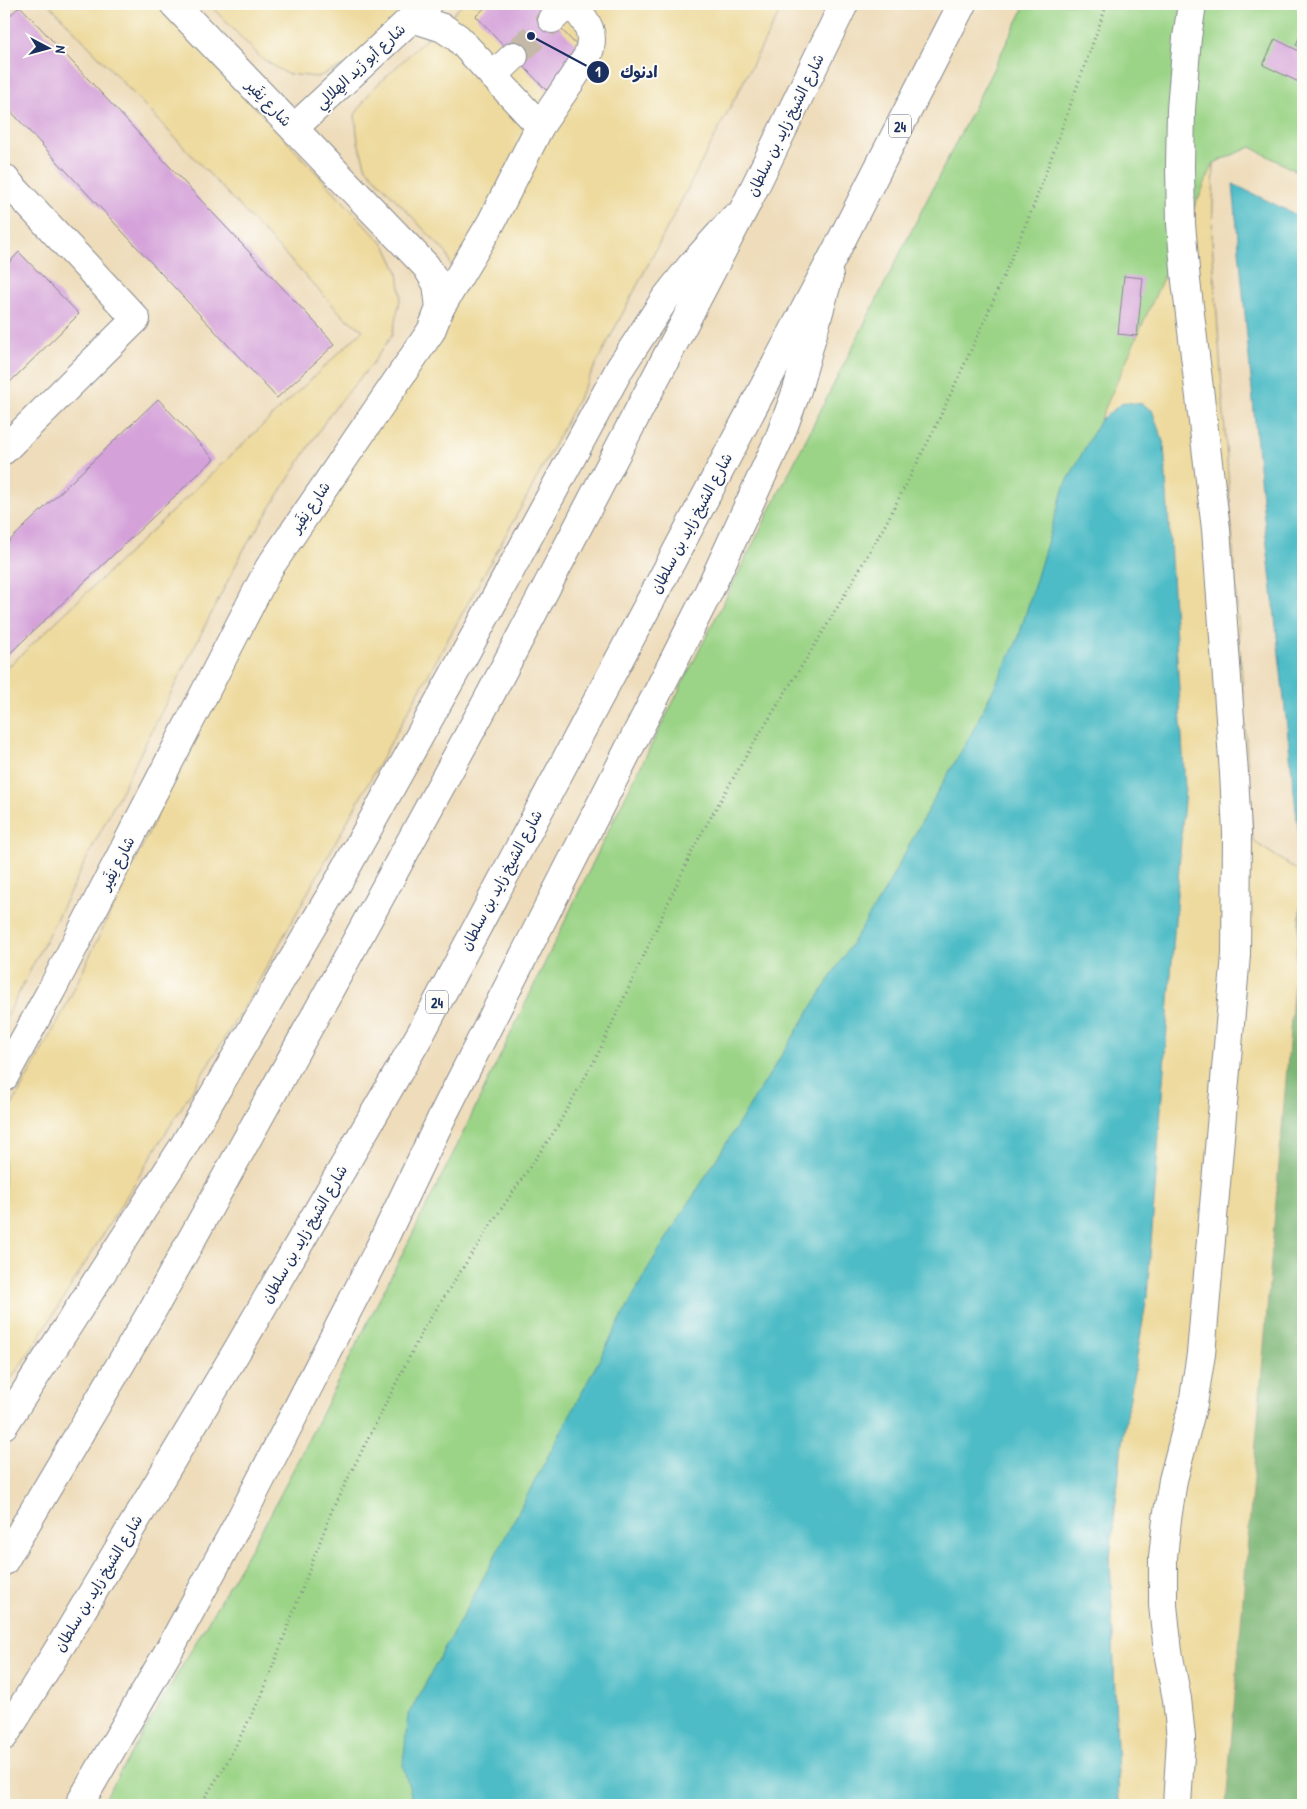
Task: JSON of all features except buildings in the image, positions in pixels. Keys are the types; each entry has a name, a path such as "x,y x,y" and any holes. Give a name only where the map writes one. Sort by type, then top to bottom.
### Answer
{"main road":[{"name":"شارع نِفَير","path":"4,1077 52,989 269,568 431,331 440,308 437,284 426,266 174,4"},
{"name":"شارع الشيخ زايد بن سلطان","path":"4,1561 152,1311 486,703 747,203 844,4"},
{"name":"شارع الشيخ زايد بن سلطان","path":"4,1736 68,1634 238,1349 421,1033 837,248 962,4"},
{"path":"1177,1805 1182,1738 1168,1652 1163,1605 1163,1557 1173,1480 1193,1404 1201,1354 1236,955 1237,894 1234,773 1216,529 1186,281 1181,224 1181,109 1192,4"},
{"path":"440,308 491,223 540,126 587,56 592,36 588,25 564,9"},
{"name":"شارع أبو زَيد الهِلالِي","path":"294,128 419,11"},
{"path":"419,11 434,24 451,32 540,126"},
{"path":"493,76 514,56"},
{"path":"4,178 136,319 4,450"},
{"path":"4,1425 183,1147 340,879 620,368 691,266 747,203"},
{"path":"79,1805 168,1652 262,1478 378,1251 443,1115 708,593 780,439 797,390 837,248"}],"path":[{"path":"200,1805 225,1766 262,1695 332,1510 423,1330 491,1224 554,1132 597,1056 695,845 750,749 823,632 875,541 934,430 984,322 1034,205 1107,4"}],"green space":[{"path":"1026,4 1303,4 1303,175 1251,147 1214,163 1110,1557 1119,1805 101,1805 270,1515 453,1154 615,817"},
{"path":"1303,875 1303,1805 1223,1805"}],"sand":[{"path":"49,4 158,4 386,247 398,272 401,296 392,335 372,364 329,415 243,551 4,1022 4,671 363,330 344,317"},
{"path":"209,4 411,4 349,64 317,77 287,74 261,58"},
{"path":"463,4 784,4 530,491 250,997 37,1341 4,1389 4,1120 62,1014 271,576 368,431 450,322 457,285 447,254 366,168 358,142 355,115 371,91"},
{"path":"1214,163 1212,241 1253,841 1303,874 1226,1805 1119,1805 1110,1557 1122,1444 1124,402 1100,420"}],"water":[{"path":"1233,184 1303,218 1303,873 1262,499"},
{"path":"1124,402 1142,404 1152,410 1164,444 1185,787 1147,1297 1122,1444 1110,1557 1119,1805 414,1805 403,1766 408,1715 471,1601 648,1268 884,892 970,736 1018,639 1064,487 1100,420"}],"tunnel":[{"path":"514,56 552,19"}],"place":[{"name":"ادنوك","path":"531,36"}]}
